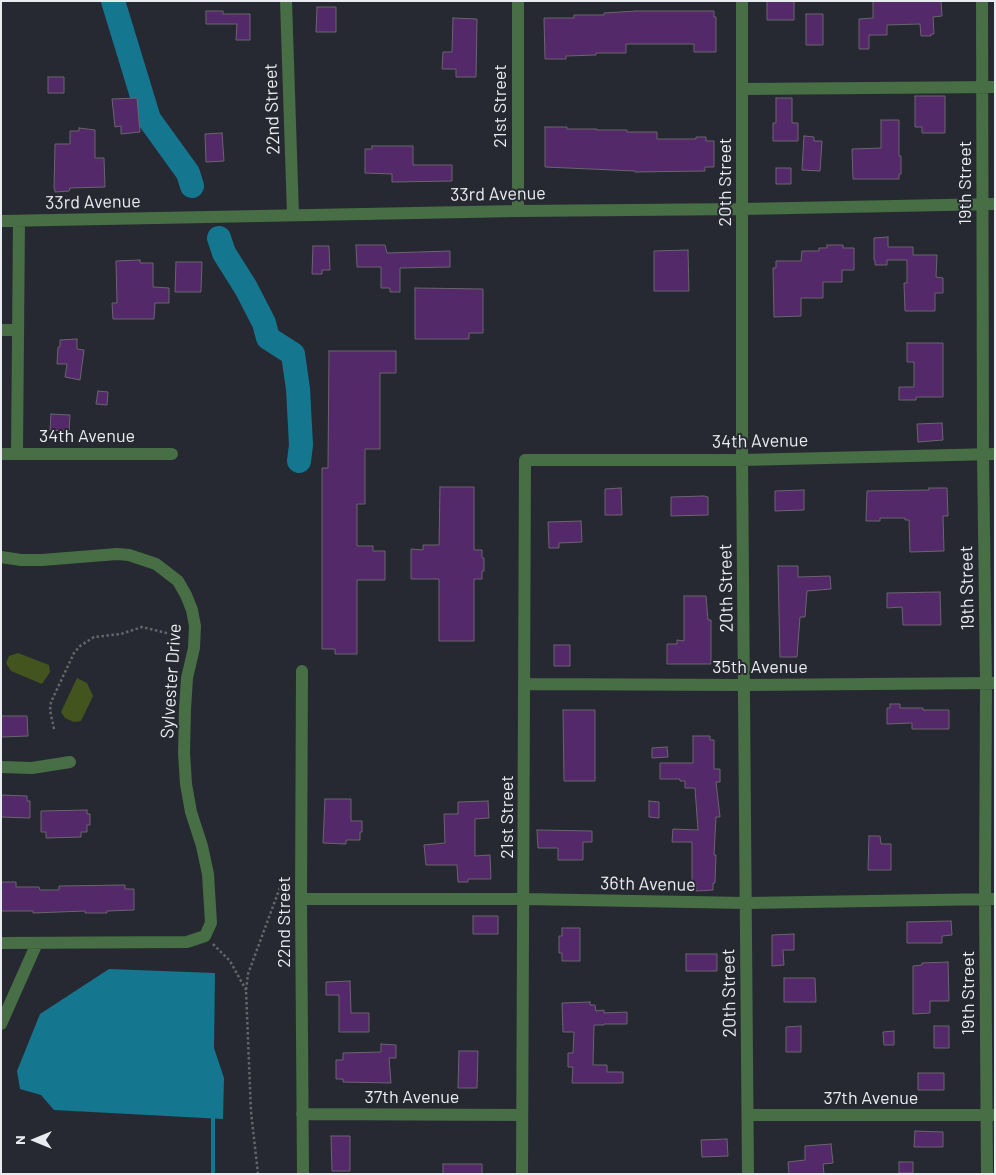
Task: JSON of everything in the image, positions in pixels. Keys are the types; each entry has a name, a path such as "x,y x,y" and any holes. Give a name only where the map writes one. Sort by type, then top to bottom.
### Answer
{"street":[{"name":"22nd Street","path":"286,1 293,216"},
{"name":"21st Street","path":"518,1 518,211"},
{"name":"20th Street","path":"742,1 742,460 748,1174"},
{"name":"19th Street","path":"982,1 988,87 991,1115 987,1174"},
{"path":"742,89 988,87"},
{"name":"33rd Avenue","path":"1,221 988,204"},
{"path":"17,454 19,221"},
{"path":"1,330 18,330"},
{"name":"34th Avenue","path":"1,454 172,454"},
{"name":"34th Avenue","path":"525,460 742,460 989,454"},
{"name":"21st Street","path":"522,1174 525,460"},
{"name":"Sylvester Drive","path":"1,557 42,560 117,554 129,555 156,564 178,582 186,595 192,610 195,626 194,648 187,678 184,753 186,784 191,812 202,846 208,874 211,923 205,936"},
{"name":"22nd Street","path":"302,671 303,1174"},
{"name":"35th Avenue","path":"525,684 990,683"},
{"path":"1,768 32,768 70,762"},
{"name":"36th Avenue","path":"301,899 524,899 746,903 990,899"},
{"path":"1,943 187,942 205,936"},
{"path":"1,1024 37,943"},
{"name":"37th Avenue","path":"302,1114 522,1115"},
{"name":"37th Avenue","path":"748,1115 991,1115"}],"path":[{"path":"54,729 50,710 51,702 74,653 84,643 94,637 121,634 142,626 184,638"},
{"path":"258,1174 251,1112 246,990 248,974 282,882"},
{"path":"205,936 230,961 246,990"}],"green space":[{"path":"18,653 49,665 50,672 42,684 11,671 6,663 9,656"},
{"path":"77,678 87,683 93,696 81,721 74,722 65,718 61,712"}],"water":[{"path":"109,969 215,973 214,1048 224,1078 223,1119 54,1110 41,1095 20,1089 17,1071 40,1014"}],"building":[{"path":"767,1 794,1 794,20 767,20"},
{"path":"873,1 941,1 942,16 933,17 934,34 931,34 931,36 921,36 920,24 887,25 887,35 869,35 869,49 859,49 859,19 873,18"},
{"path":"317,7 336,7 336,32 316,32"},
{"path":"206,11 223,11 223,14 250,14 250,40 236,40 237,24 206,24"},
{"path":"714,11 714,17 716,17 716,52 694,52 694,44 626,44 626,53 596,53 596,55 566,56 566,59 545,59 544,18 574,18 574,15 604,15 604,13"},
{"path":"806,14 823,14 823,45 806,45"},
{"path":"453,18 477,19 476,77 456,77 456,69 442,69 443,52 452,52"},
{"path":"48,77 64,77 64,93 48,93"},
{"path":"915,96 945,96 945,133 922,133 922,127 915,127"},
{"path":"137,98 140,132 121,134 121,126 115,127 112,99"},
{"path":"776,98 792,98 792,123 798,123 798,141 773,141 773,123 776,123"},
{"path":"881,120 899,120 901,174 899,174 899,179 853,179 852,149 881,148"},
{"path":"545,127 657,132 657,139 696,139 696,137 706,137 706,141 714,141 714,167 705,167 705,171 635,172 545,167"},
{"path":"79,128 95,130 95,158 104,158 105,187 70,188 69,191 55,192 55,144 70,144 70,131 79,131"},
{"path":"222,133 224,161 206,162 205,134"},
{"path":"804,136 814,137 814,141 822,141 820,171 802,170"},
{"path":"372,146 413,146 413,165 452,165 452,181 392,182 392,174 365,173 365,149 372,149"},
{"path":"776,168 791,168 791,184 776,184"},
{"path":"888,237 888,247 913,247 913,255 937,255 936,277 943,278 943,293 935,293 935,311 905,311 904,283 907,283 907,260 887,260 887,265 875,265 874,238"},
{"path":"356,245 385,245 387,253 450,251 450,267 400,268 400,292 390,292 390,288 381,288 381,267 357,267"},
{"path":"827,245 843,245 843,248 854,248 854,270 842,270 842,282 823,282 823,298 801,298 801,316 774,317 773,268 776,268 776,261 801,261 802,251 819,251 819,248 827,248"},
{"path":"313,246 329,246 330,270 322,270 322,274 312,274"},
{"path":"688,250 689,291 654,291 654,251"},
{"path":"140,260 140,263 153,263 153,287 169,288 169,303 155,303 154,319 113,319 112,303 117,303 116,261"},
{"path":"176,262 202,262 201,292 175,292"},
{"path":"415,288 483,289 483,333 469,333 469,339 415,339"},
{"path":"77,339 77,349 84,350 80,380 65,377 67,364 57,364 60,340"},
{"path":"907,343 943,343 943,397 916,397 916,400 899,400 899,387 914,387 914,362 907,362"},
{"path":"329,351 396,351 396,373 380,373 380,449 365,449 365,504 357,504 357,546 373,546 373,551 385,551 385,580 357,580 357,654 335,654 335,649 322,649 322,468 328,468"},
{"path":"98,391 108,392 107,405 96,404"},
{"path":"51,414 70,415 69,431 50,430"},
{"path":"942,423 943,440 918,442 917,424"},
{"path":"440,487 474,487 474,550 482,550 484,571 482,571 482,579 474,579 474,641 439,641 439,579 411,579 411,549 423,550 423,545 439,545"},
{"path":"621,488 622,515 605,515 605,489"},
{"path":"929,488 947,488 948,516 943,516 944,551 910,552 909,520 905,520 905,518 880,518 880,521 866,521 867,491 929,490"},
{"path":"804,490 804,510 775,511 775,491"},
{"path":"671,497 708,497 708,515 671,516"},
{"path":"581,521 582,542 559,543 559,548 549,548 548,522"},
{"path":"778,566 798,566 798,577 830,576 831,589 807,591 805,617 800,617 797,657 780,657"},
{"path":"940,592 941,625 903,625 902,607 887,608 887,593"},
{"path":"684,596 706,596 708,620 711,620 711,664 667,664 667,644 677,644 677,640 684,641"},
{"path":"554,645 570,645 570,666 554,666"},
{"path":"890,704 900,704 900,708 949,710 949,729 912,729 912,723 887,724 887,708 890,708"},
{"path":"563,710 595,710 595,781 564,781"},
{"path":"1,716 27,716 28,736 1,737"},
{"path":"693,736 710,736 710,740 714,740 714,769 720,769 720,782 716,782 720,817 716,817 715,883 713,883 713,890 696,891 696,883 692,883 692,842 672,842 673,829 698,830 695,788 685,788 685,781 680,781 680,779 660,779 660,763 693,763"},
{"path":"667,747 668,757 652,758 652,748"},
{"path":"1,795 27,796 27,801 30,801 30,818 1,817"},
{"path":"325,799 351,799 351,821 362,821 360,840 346,840 346,844 323,843"},
{"path":"488,801 489,818 475,819 475,856 490,855 491,879 468,879 468,882 458,882 457,865 426,865 424,845 445,843 444,814 458,814 458,802"},
{"path":"649,801 659,802 659,818 649,817"},
{"path":"87,810 87,814 90,814 90,825 87,825 87,832 81,832 81,837 46,838 46,832 41,832 41,811"},
{"path":"537,830 592,831 592,842 583,842 583,860 558,860 558,848 538,848"},
{"path":"869,836 880,836 881,844 891,844 891,870 868,870"},
{"path":"1,882 16,882 16,887 39,887 40,890 59,890 59,886 125,885 125,889 134,889 134,910 107,911 107,913 85,913 85,911 33,913 33,911 1,911"},
{"path":"473,916 498,916 498,934 473,934"},
{"path":"951,921 952,935 942,936 942,943 907,943 907,922"},
{"path":"562,928 580,928 580,961 562,961 562,953 559,953 559,936 562,936"},
{"path":"794,934 794,950 783,950 784,965 772,966 772,935"},
{"path":"686,954 717,954 717,971 686,971"},
{"path":"948,962 949,1001 930,1001 930,1013 913,1014 913,966 922,965 922,963"},
{"path":"784,978 815,978 816,1002 784,1002"},
{"path":"350,981 351,1013 369,1013 369,1032 339,1032 339,995 326,995 326,982"},
{"path":"590,1002 590,1005 595,1005 596,1011 604,1010 604,1013 627,1012 627,1024 594,1025 593,1065 607,1065 607,1072 623,1072 623,1083 572,1083 573,1067 568,1067 568,1053 573,1053 574,1032 563,1032 562,1003"},
{"path":"801,1026 801,1052 786,1052 786,1027"},
{"path":"934,1026 949,1026 949,1048 934,1048"},
{"path":"894,1031 894,1045 884,1045 883,1032"},
{"path":"381,1044 396,1045 396,1058 389,1058 391,1083 343,1082 343,1079 336,1079 336,1060 343,1060 343,1053 381,1052"},
{"path":"459,1051 478,1051 477,1088 458,1088"},
{"path":"918,1073 944,1073 944,1090 918,1090"},
{"path":"915,1131 943,1132 943,1147 914,1147"},
{"path":"331,1136 350,1136 350,1171 332,1171"},
{"path":"727,1139 728,1156 702,1157 701,1140"},
{"path":"831,1144 833,1163 823,1164 824,1174 789,1174 788,1162 805,1160 805,1146"},
{"path":"899,1162 913,1162 913,1173 899,1173"},
{"path":"443,1164 482,1164 482,1174 443,1174"}],"waterway":[{"path":"113,1 149,119 188,173 192,186"},
{"path":"219,238 224,253 246,288 264,323 268,338 293,354 298,389 301,445 299,461"},
{"path":"213,1114 213,1174"}]}
